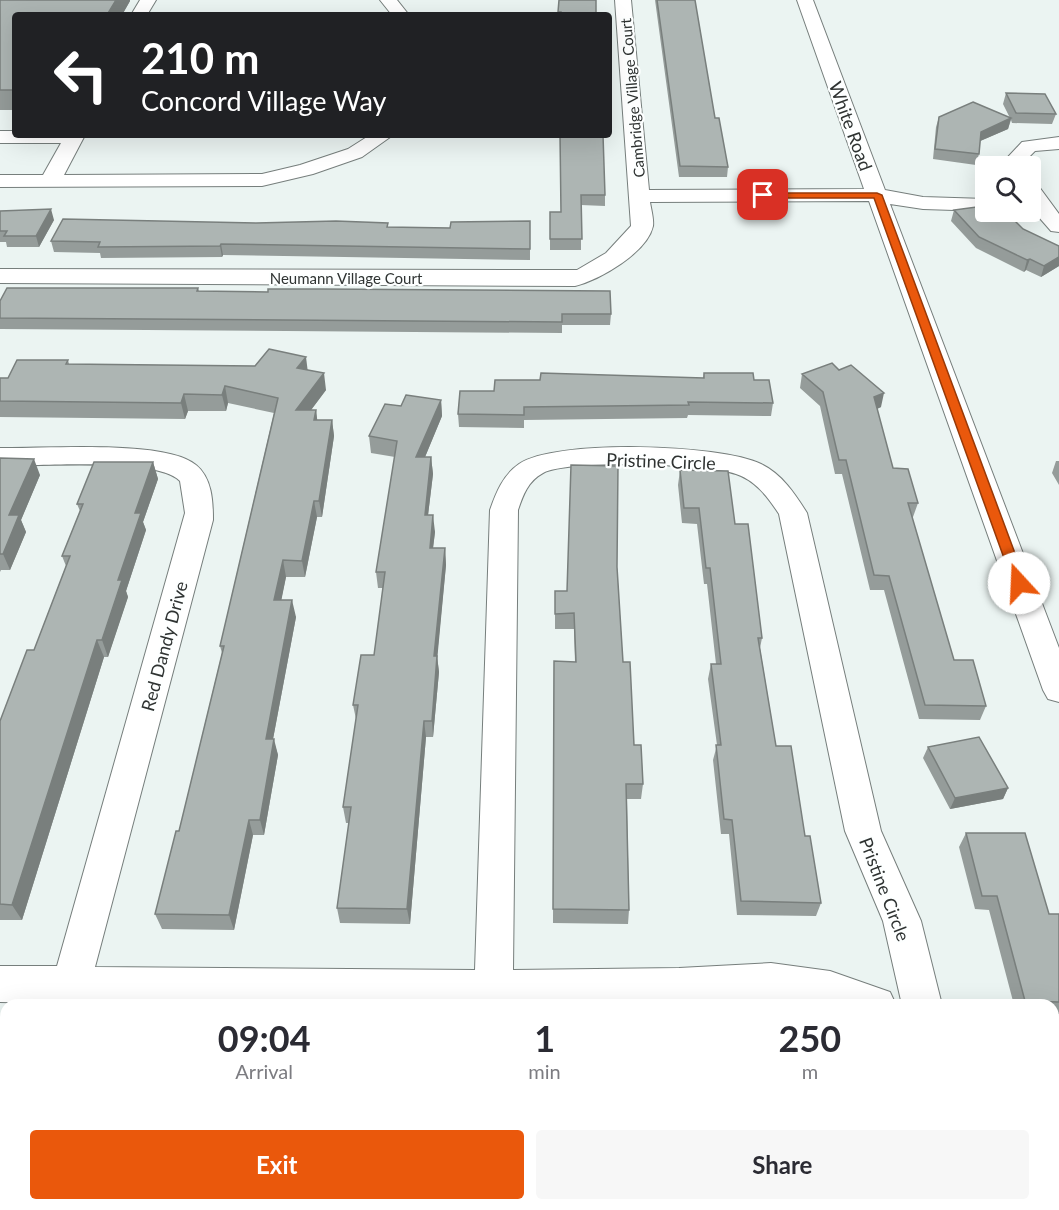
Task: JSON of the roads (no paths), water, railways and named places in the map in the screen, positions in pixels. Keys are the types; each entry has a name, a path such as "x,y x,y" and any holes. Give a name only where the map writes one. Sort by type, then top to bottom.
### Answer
{"street":[{"path":"388,0 398,12"},
{"name":"Cambridge Village Court","path":"623,0 641,196"},
{"name":"White Road","path":"805,0 1059,690"},
{"path":"50,181 74,138"},
{"path":"0,181 262,180 306,170 355,153 378,138"},
{"path":"1019,156 1029,146 1059,143"},
{"path":"877,195 912,186 975,187"},
{"path":"641,196 877,195 923,203 975,205"},
{"name":"Neumann Village Court","path":"0,276 575,279 595,272 636,238 642,226 641,196"},
{"path":"1041,207 1059,226"},
{"name":"Red Dandy Drive","path":"0,457 151,459 183,468 198,491 199,520 68,995"},
{"name":"Pristine Circle","path":"493,997 504,510 514,481 542,463 572,458 714,460 745,468 776,486 793,513 863,831 902,921 921,999"},
{"path":"0,984 68,995 493,997 771,981 830,989 859,999"},
{"path":"679,986 712,999"}]}
